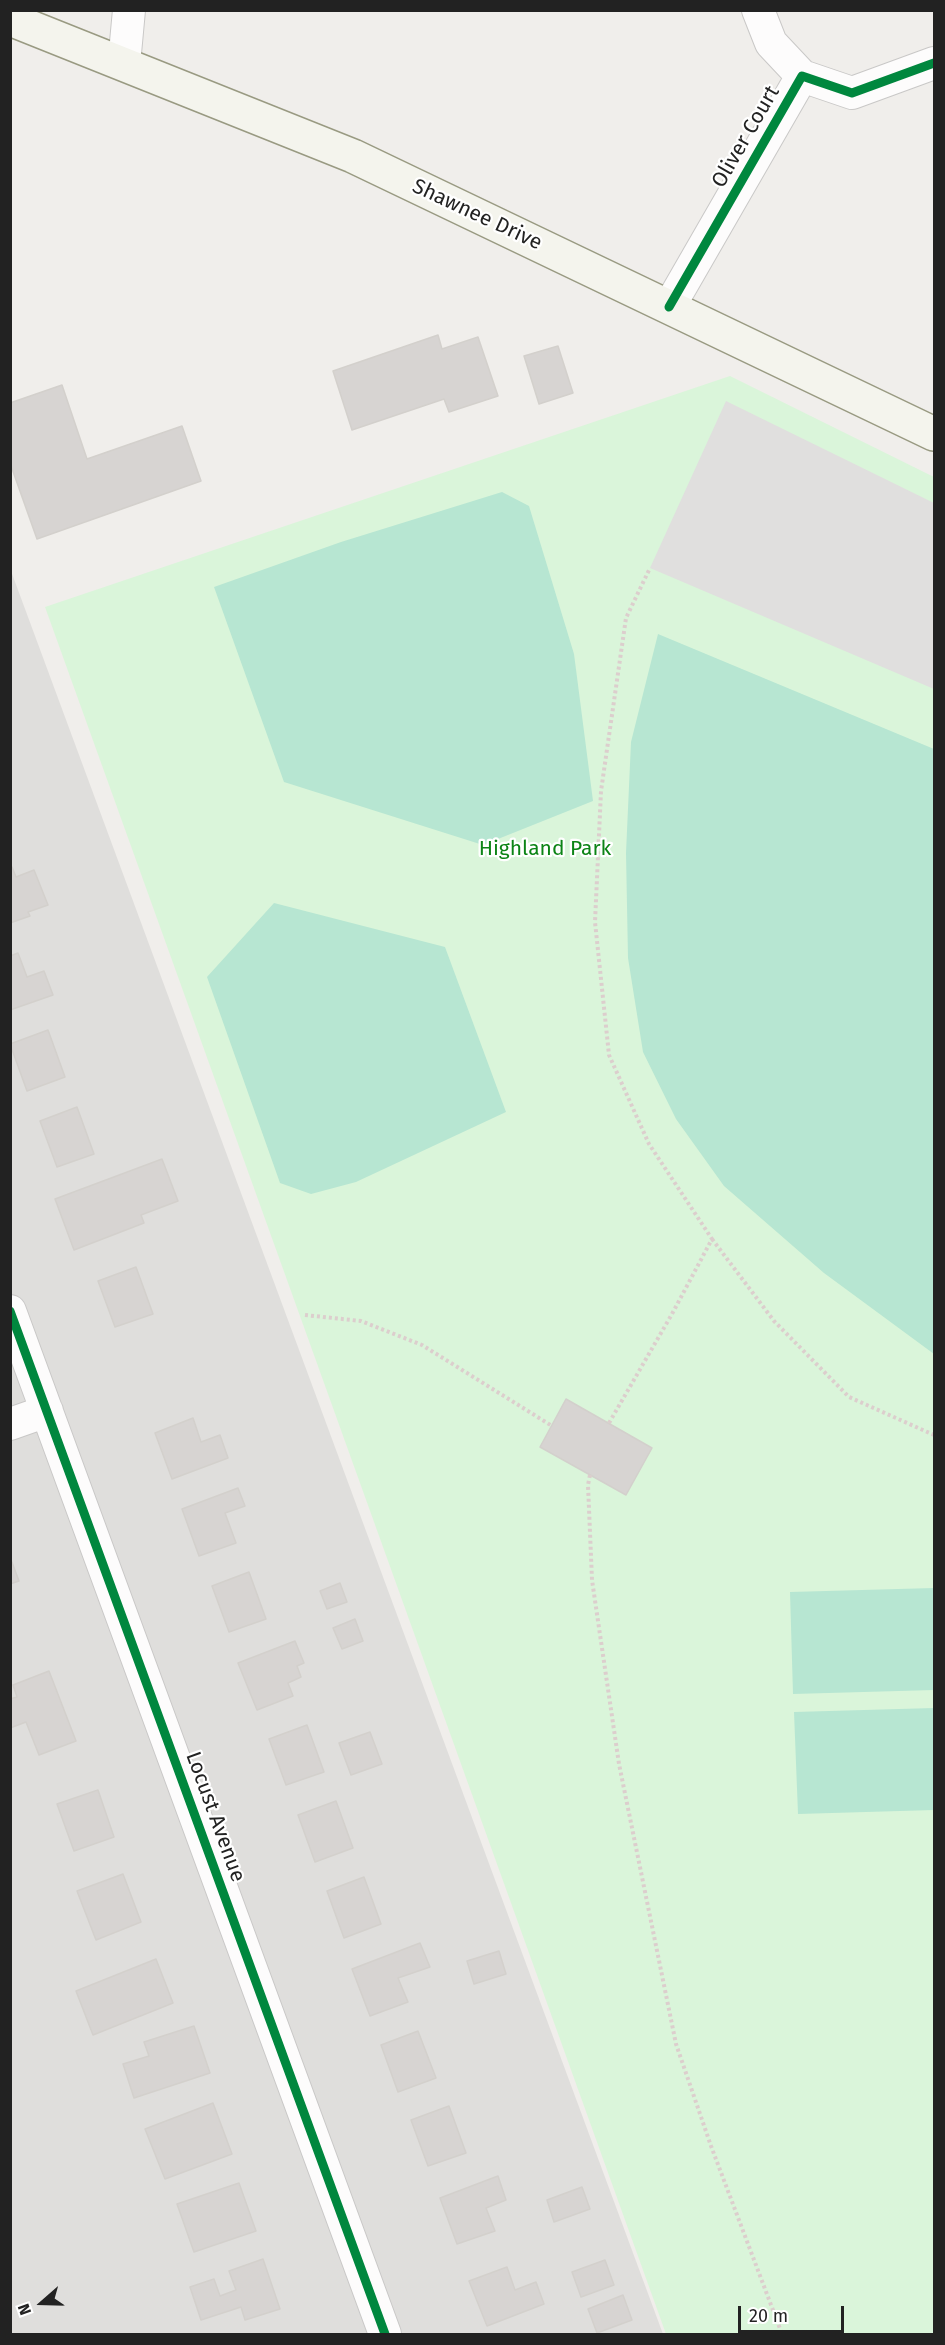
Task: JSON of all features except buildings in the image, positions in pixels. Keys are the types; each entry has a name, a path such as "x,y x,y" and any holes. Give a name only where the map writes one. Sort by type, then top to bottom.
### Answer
{"main road":[{"name":"Shawnee Drive","path":"10,20 353,156 934,434"}],"street":[{"path":"124,64 129,10"},
{"path":"758,10 771,43 802,76"},
{"name":"Oliver Court","path":"669,307 802,76 852,93 934,63"},
{"name":"Locust Avenue","path":"10,1311 386,2334"},
{"path":"10,1424 47,1411"}],"path":[{"path":"650,568 626,618 601,791 596,922 609,1055 649,1144 712,1239 774,1321 849,1397 934,1435"},
{"path":"609,1423 712,1239"},
{"path":"305,1315 361,1321 422,1345 552,1426"},
{"path":"590,1475 588,1485 592,1580 619,1764 676,2044 711,2146 782,2334"}],"shaded area":[{"path":"726,401 934,503 934,689 650,568"},
{"path":"11,571 663,2334 11,2334"}],"green space":[{"name":"Highland Park","path":"730,376 934,477 934,2334 666,2334 45,607"},
{"path":"502,492 529,506 574,654 593,801 483,845 284,782 214,587 341,542"},
{"path":"658,634 934,749 934,1354 824,1273 724,1186 676,1119 643,1052 628,958 626,853 631,742"},
{"path":"274,903 445,947 506,1112 356,1182 311,1194 280,1183 207,977"},
{"path":"934,1588 934,1690 793,1694 790,1592"},
{"path":"934,1708 934,1810 798,1814 794,1712"}],"cycle path":[{"path":"669,307 802,76 852,93 934,63"},
{"path":"10,1311 385,2334"}]}
